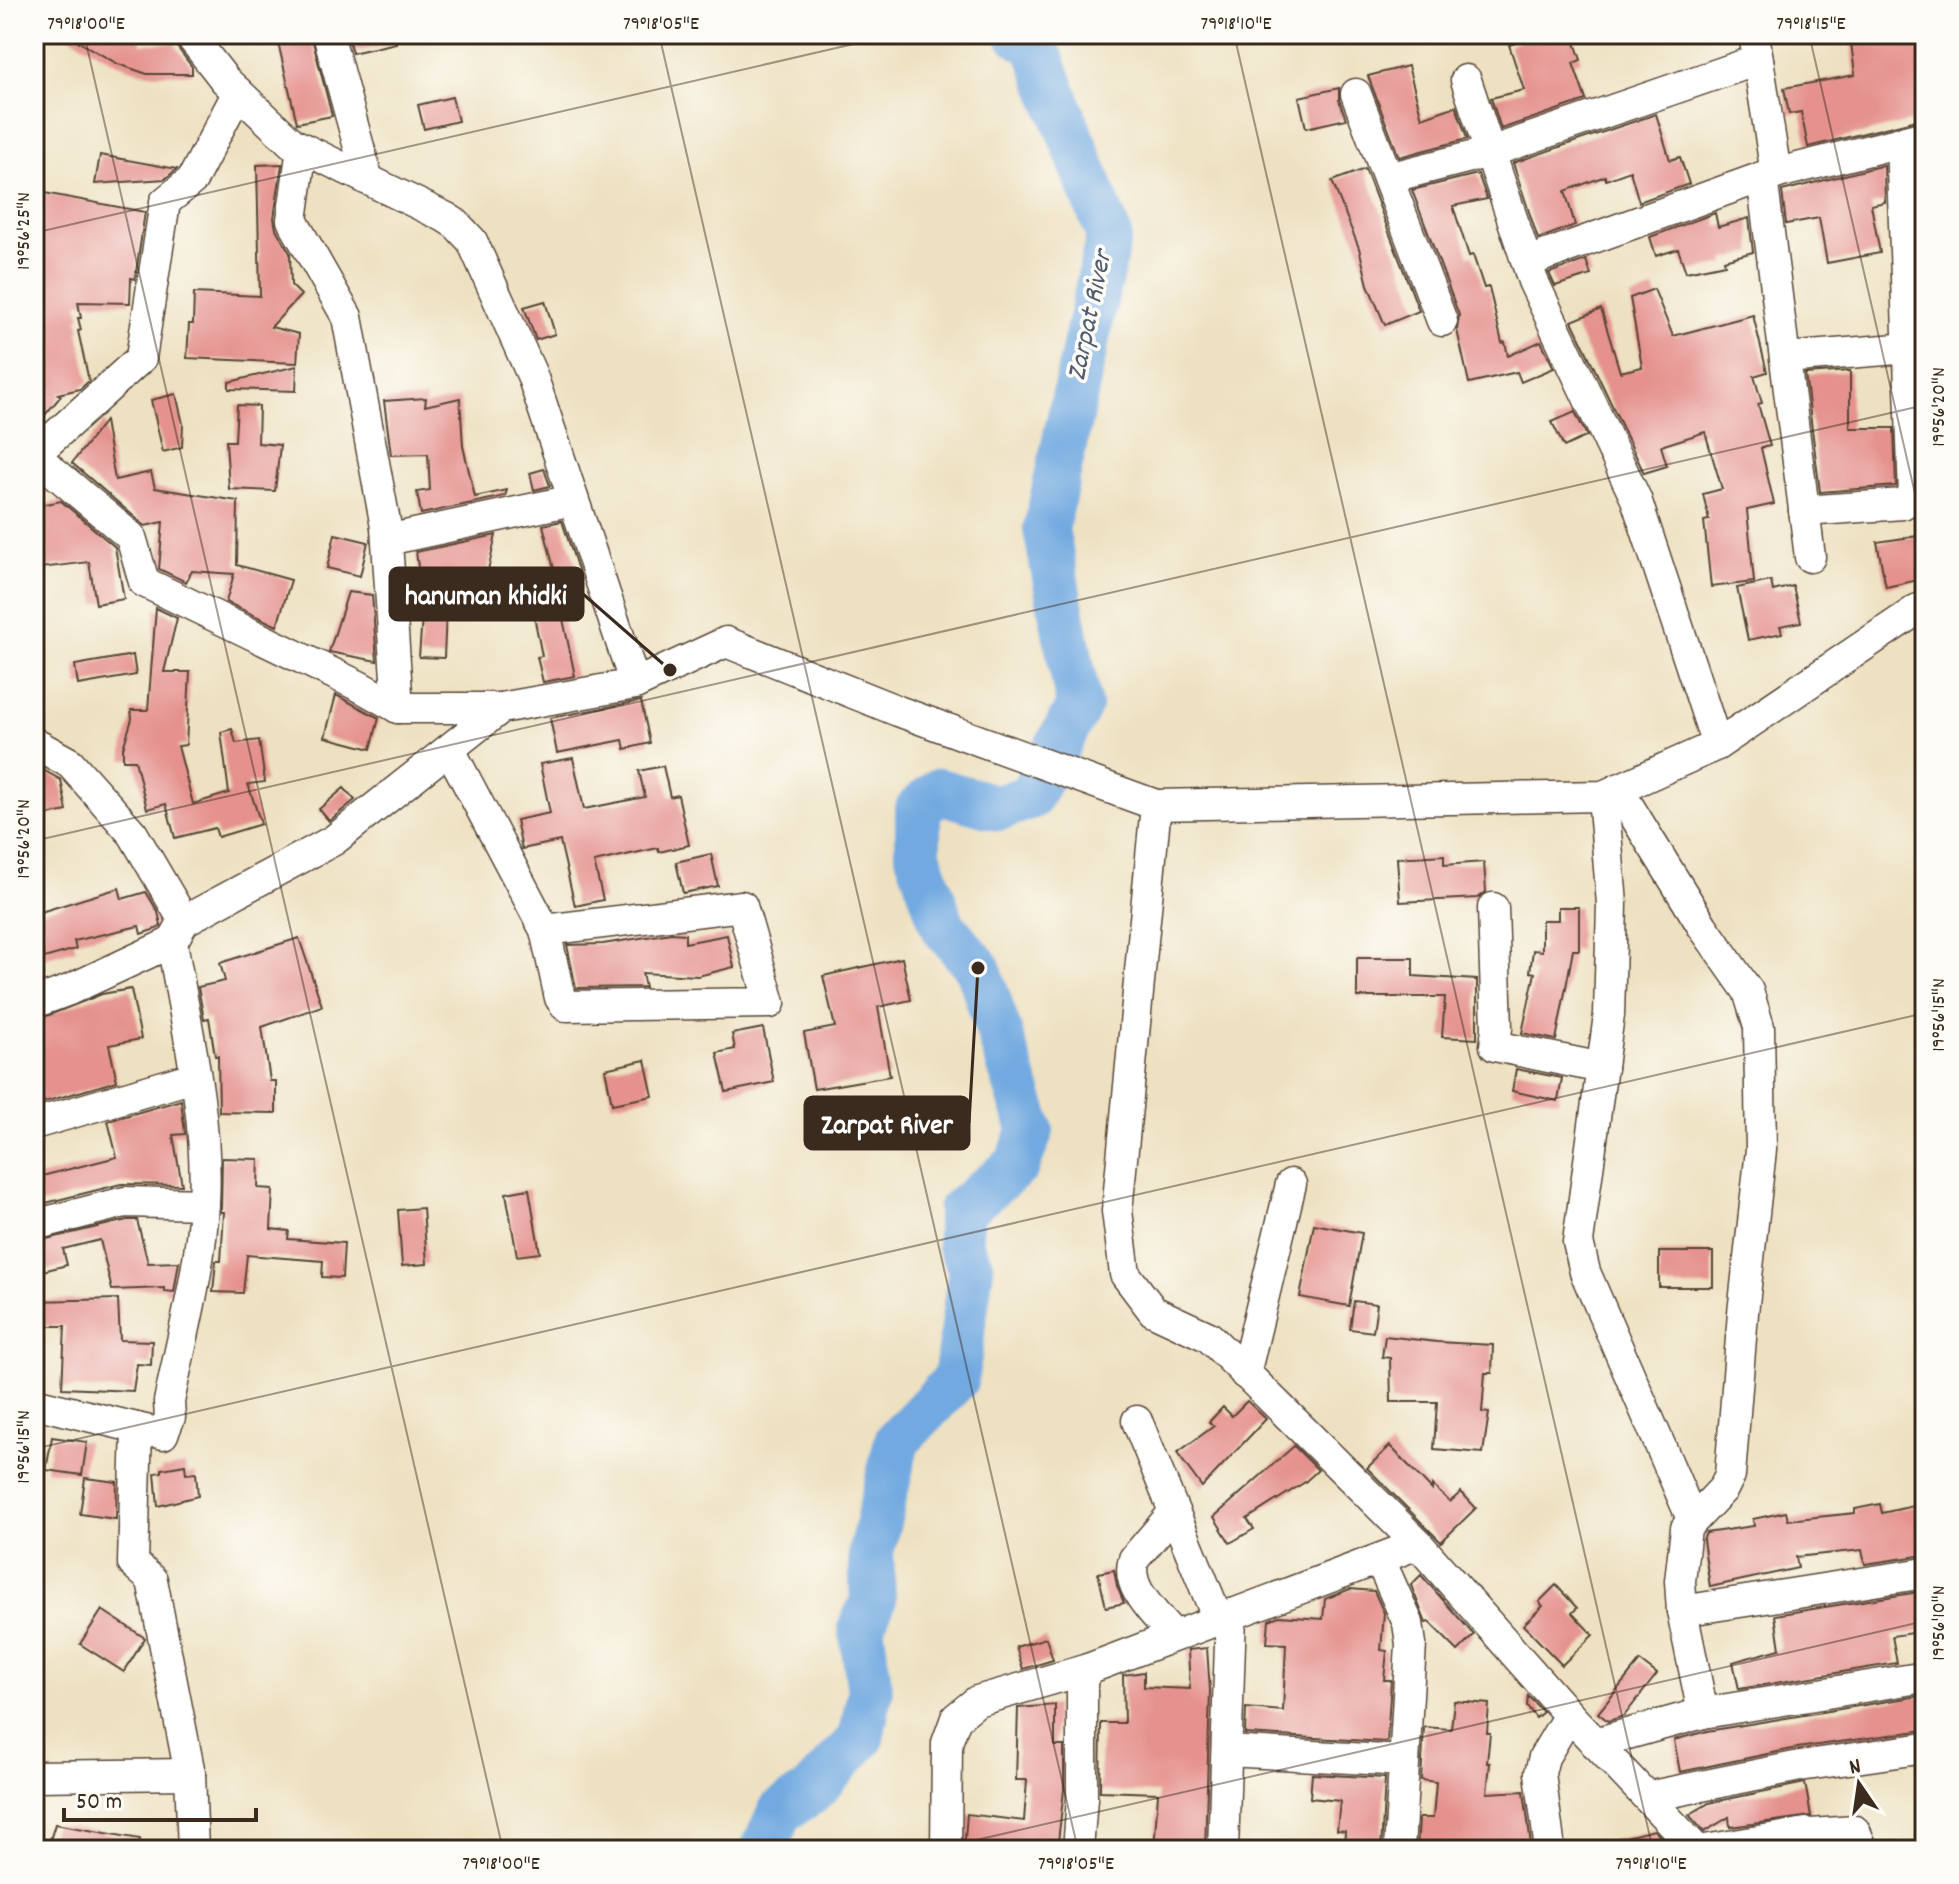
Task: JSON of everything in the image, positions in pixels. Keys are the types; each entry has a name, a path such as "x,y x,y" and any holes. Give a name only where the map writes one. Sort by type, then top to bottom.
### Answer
{"street":[{"path":"189,34 225,80 285,136 302,148 445,217 472,241 532,375 635,684"},
{"path":"328,34 368,180"},
{"path":"1388,178 1490,152 1756,47 1785,358 1810,557"},
{"path":"1466,80 1539,295 1636,499 1717,745"},
{"path":"238,92 192,180 165,202 141,358 34,455 131,537 144,582 398,708 501,708 635,684 726,642 898,711 1156,805 1611,792 1717,745 1923,612"},
{"path":"1356,94 1442,321"},
{"path":"1527,262 1769,176 1913,139 1910,348 1914,495 1903,504 1804,511"},
{"path":"302,148 292,220 347,317 387,540 398,708"},
{"path":"1785,358 1910,348"},
{"path":"387,540 573,500"},
{"path":"34,1003 69,990 178,932 334,840 501,708"},
{"path":"34,743 70,763 133,834 178,932 194,1077 200,1103 204,1204 191,1295 169,1402 170,1417 163,1434 34,1403"},
{"path":"450,750 545,930 560,998 566,1006 770,1003 742,906 545,930"},
{"path":"1611,792 1609,1015 1578,1227 1581,1258 1692,1519"},
{"path":"1611,792 1748,991 1759,1027 1761,1150 1743,1313 1730,1475 1723,1489 1686,1528 1680,1581 1682,1611 1703,1713"},
{"path":"1156,805 1117,1211 1125,1274 1153,1311 1209,1337 1418,1544 1569,1715 1697,1850"},
{"path":"1493,908 1495,1046 1602,1068"},
{"path":"34,1124 194,1077"},
{"path":"1245,1374 1291,1184"},
{"path":"34,1225 125,1202 204,1204"},
{"path":"1137,1421 1174,1512 1224,1616 1227,1751 1223,1850"},
{"path":"137,1428 133,1563 152,1580 190,1774 193,1850"},
{"path":"1173,1635 1138,1592 1131,1568 1134,1559 1174,1512"},
{"path":"946,1850 947,1743 956,1718 977,1701 1088,1669 1418,1544"},
{"path":"1380,1560 1410,1633 1399,1850"},
{"path":"1682,1611 1925,1573"},
{"path":"1078,1850 1082,1798 1082,1681 1088,1669"},
{"path":"1595,1743 1703,1713 1925,1677"},
{"path":"1550,1850 1541,1764 1569,1715"},
{"path":"1647,1797 1800,1766 1925,1748"},
{"path":"1227,1751 1404,1761"},
{"path":"34,1776 190,1774"},
{"path":"1705,1850 1816,1842 1855,1831 1863,1850"}],"building":[{"path":"65,34 141,34 141,44 174,43 192,67 192,74 147,74 118,64"},
{"path":"276,34 311,34 332,116 297,123"},
{"path":"347,34 395,34 396,43 352,53"},
{"path":"1542,34 1572,34 1581,60 1573,63 1586,100 1501,129 1491,98 1524,90 1509,45"},
{"path":"1850,34 1925,34 1925,118 1808,147 1801,112 1789,114 1784,88 1855,75"},
{"path":"1408,66 1422,118 1456,106 1467,139 1399,157 1368,76"},
{"path":"1339,88 1339,100 1346,119 1306,128 1299,97"},
{"path":"452,97 458,121 424,129 418,105"},
{"path":"1656,114 1670,160 1680,157 1689,184 1639,202 1630,171 1606,180 1605,176 1565,191 1575,225 1538,239 1513,163"},
{"path":"100,155 177,169 165,179 95,184"},
{"path":"1925,155 1925,195 1921,196 1920,156"},
{"path":"282,164 274,218 276,229 290,253 291,285 301,295 271,327 299,334 297,363 187,358 194,293 260,296 257,165"},
{"path":"1884,165 1885,202 1871,205 1880,253 1827,263 1819,218 1786,224 1782,191"},
{"path":"1365,169 1419,311 1385,325 1332,181"},
{"path":"1478,174 1487,199 1453,206 1469,256 1473,255 1484,288 1489,287 1502,343 1505,342 1508,356 1541,341 1554,368 1521,382 1517,372 1469,383 1457,330 1459,315 1412,190"},
{"path":"34,191 145,212 135,279 131,278 130,303 78,302 81,330 78,331 89,381 80,389 58,394 61,396 34,428"},
{"path":"1715,213 1718,227 1749,218 1753,252 1724,260 1725,264 1686,272 1678,249 1656,256 1650,237"},
{"path":"1586,260 1591,275 1555,286 1549,273"},
{"path":"1654,289 1673,336 1753,315 1767,372 1754,376 1770,446 1761,448 1774,504 1747,510 1754,582 1711,587 1704,521 1709,520 1703,494 1722,489 1705,432 1661,446 1667,466 1644,473 1572,321 1601,309 1620,372 1642,367 1630,298"},
{"path":"545,301 555,334 536,340 524,307"},
{"path":"297,366 296,391 229,389 229,382"},
{"path":"1850,371 1850,428 1894,428 1896,486 1820,492 1805,374"},
{"path":"176,394 183,424 182,447 163,452 151,400"},
{"path":"426,398 425,406 460,398 463,446 475,497 507,490 505,496 421,514 417,492 430,490 428,454 391,455 384,401"},
{"path":"237,405 259,406 258,443 280,445 275,491 229,489 226,441 235,441"},
{"path":"1575,412 1587,436 1564,447 1552,422"},
{"path":"105,421 115,480 151,472 155,488 238,501 237,565 291,580 277,626 226,602 234,574 192,571 186,582 159,569 163,522 145,526 72,463"},
{"path":"544,469 550,486 534,490 530,473"},
{"path":"61,501 115,547 124,599 96,604 89,562 41,568 37,532 41,532 36,506"},
{"path":"562,521 580,576 557,581 543,525"},
{"path":"335,534 368,542 360,576 327,568"},
{"path":"496,535 486,579 458,582 460,610 446,611 444,658 419,657 423,604 416,552"},
{"path":"1918,536 1923,579 1886,587 1877,542"},
{"path":"553,571 575,676 543,682 537,657 542,656 530,596 500,603 496,584"},
{"path":"1771,581 1773,591 1793,586 1801,622 1780,626 1782,633 1748,640 1737,588"},
{"path":"348,592 372,595 377,661 329,652"},
{"path":"156,608 177,618 164,672 190,672 186,745 178,746 193,804 229,793 221,732 232,729 236,743 259,740 265,782 248,784 261,824 218,837 215,828 175,838 166,804 147,809 135,760 123,760 123,748 132,719 131,710 148,710"},
{"path":"133,655 136,675 78,685 75,665"},
{"path":"336,695 379,718 371,749 325,737"},
{"path":"641,701 650,743 625,749 623,740 557,753 550,718"},
{"path":"573,758 584,809 645,797 639,771 663,766 670,797 678,795 689,845 659,852 658,848 594,862 603,900 575,906 560,841 522,849 516,820 550,813 540,764"},
{"path":"34,765 61,780 67,811 34,818"},
{"path":"344,788 355,800 329,821 319,809"},
{"path":"711,854 718,886 683,893 676,862"},
{"path":"1444,855 1444,865 1484,862 1486,892 1478,898 1400,902 1397,858"},
{"path":"119,888 122,899 146,892 158,912 159,928 141,934 139,926 74,941 76,949 44,958 42,949 34,950 34,914"},
{"path":"1558,907 1579,907 1579,950 1573,950 1556,1040 1522,1033 1535,973 1530,972 1533,950 1542,951 1542,920 1558,920"},
{"path":"671,933 685,934 685,943 727,935 734,967 698,976 642,973 645,987 576,988 567,945 603,944"},
{"path":"299,938 322,1006 262,1027 270,1081 276,1081 276,1113 219,1112 218,1056 215,1056 209,1018 204,1019 198,987 225,981 220,963"},
{"path":"902,958 911,1000 878,1007 890,1076 814,1089 804,1033 835,1027 823,976"},
{"path":"1357,958 1413,958 1413,976 1477,980 1477,1039 1442,1037 1445,997 1357,997"},
{"path":"131,989 141,1039 109,1045 117,1081 34,1105 34,1060 39,1059 34,1021 102,994"},
{"path":"763,1028 774,1082 726,1092 717,1053 735,1049 732,1034"},
{"path":"645,1060 653,1096 612,1104 605,1069"},
{"path":"1516,1069 1562,1078 1558,1101 1512,1091"},
{"path":"181,1100 185,1134 173,1135 182,1185 121,1184 34,1206 34,1178 117,1157 108,1121"},
{"path":"222,1158 259,1159 258,1188 273,1189 271,1229 289,1231 288,1239 344,1243 342,1278 322,1277 323,1261 247,1255 243,1293 213,1292 216,1261 221,1261 224,1212 221,1212"},
{"path":"529,1189 540,1253 517,1256 506,1193"},
{"path":"423,1208 427,1264 402,1266 398,1210"},
{"path":"137,1220 148,1263 179,1262 174,1292 164,1291 164,1288 112,1290 100,1240 63,1249 67,1265 39,1272 34,1242"},
{"path":"1314,1224 1362,1233 1349,1306 1300,1297"},
{"path":"1659,1252 1713,1252 1713,1287 1659,1287"},
{"path":"118,1299 120,1340 152,1341 151,1365 137,1364 133,1391 62,1388 65,1326 34,1326 34,1301"},
{"path":"1354,1301 1377,1304 1373,1332 1350,1329"},
{"path":"1385,1336 1493,1345 1492,1373 1485,1373 1482,1412 1489,1413 1483,1453 1434,1449 1437,1402 1391,1402 1390,1358 1382,1357"},
{"path":"1247,1401 1266,1419 1202,1487 1177,1453 1214,1426 1209,1422 1223,1407 1232,1416"},
{"path":"52,1437 87,1442 82,1475 46,1470"},
{"path":"1294,1446 1318,1470 1305,1482 1247,1519 1254,1529 1230,1543 1214,1517"},
{"path":"1390,1446 1432,1490 1432,1485 1450,1502 1461,1492 1476,1508 1441,1542 1367,1468"},
{"path":"185,1465 186,1474 196,1473 198,1496 158,1506 155,1473"},
{"path":"85,1478 117,1482 116,1519 80,1514"},
{"path":"1880,1504 1882,1513 1922,1504 1925,1555 1865,1564 1862,1550 1796,1557 1798,1568 1710,1587 1703,1540 1706,1533 1754,1526 1753,1519 1786,1512 1788,1520 1855,1513 1855,1509"},
{"path":"1114,1570 1124,1603 1106,1607 1098,1573"},
{"path":"1421,1575 1474,1635 1458,1651 1429,1622 1426,1623 1411,1585"},
{"path":"1556,1585 1577,1608 1572,1613 1593,1635 1562,1665 1523,1625 1543,1606 1539,1602"},
{"path":"1350,1589 1374,1591 1384,1613 1381,1650 1387,1651 1384,1680 1391,1680 1387,1742 1245,1734 1246,1708 1283,1711 1286,1644 1267,1643 1269,1620 1279,1616 1323,1619 1325,1599"},
{"path":"1925,1591 1925,1631 1892,1636 1897,1663 1739,1689 1733,1662 1780,1649 1775,1615"},
{"path":"102,1610 145,1638 124,1672 80,1644"},
{"path":"1046,1638 1053,1660 1023,1669 1016,1647"},
{"path":"1207,1648 1210,1691 1205,1850 1154,1850 1158,1793 1100,1791 1101,1723 1124,1723 1123,1675 1144,1672 1144,1687 1190,1689 1188,1650"},
{"path":"1640,1661 1657,1674 1624,1716 1608,1721 1598,1713"},
{"path":"1925,1695 1925,1730 1797,1748 1680,1772 1674,1740 1707,1731"},
{"path":"1528,1696 1543,1712 1536,1718 1527,1706"},
{"path":"1454,1701 1489,1704 1487,1793 1524,1791 1531,1845 1482,1850 1417,1850 1419,1818 1433,1818 1436,1782 1421,1780 1424,1727 1451,1729"},
{"path":"1055,1705 1055,1746 1064,1746 1064,1790 1057,1850 964,1850 967,1814 1024,1821 1027,1780 1016,1780 1018,1708"},
{"path":"1312,1774 1385,1778 1381,1850 1344,1850 1345,1831 1337,1830 1340,1801 1310,1798"},
{"path":"1805,1783 1811,1816 1730,1827 1729,1817 1704,1832 1689,1815 1709,1803"},
{"path":"55,1824 140,1839 139,1850 47,1850"},
{"path":"1654,1830 1664,1841 1666,1850 1606,1850 1605,1842"}],"waterway":[{"name":"Zarpat River","path":"763,1850 781,1811 810,1793 861,1738 870,1691 861,1627 873,1602 871,1552 897,1441 956,1379 971,1268 960,1246 960,1211 1017,1165 1031,1130 978,968 943,927 918,855 918,809 939,791 998,808 1030,797 1079,706 1046,529 1109,235 1036,46 1018,34"}],"place":[{"name":"hanuman khidki","path":"670,670"},
{"name":"Zarpat River","path":"978,968"}]}
